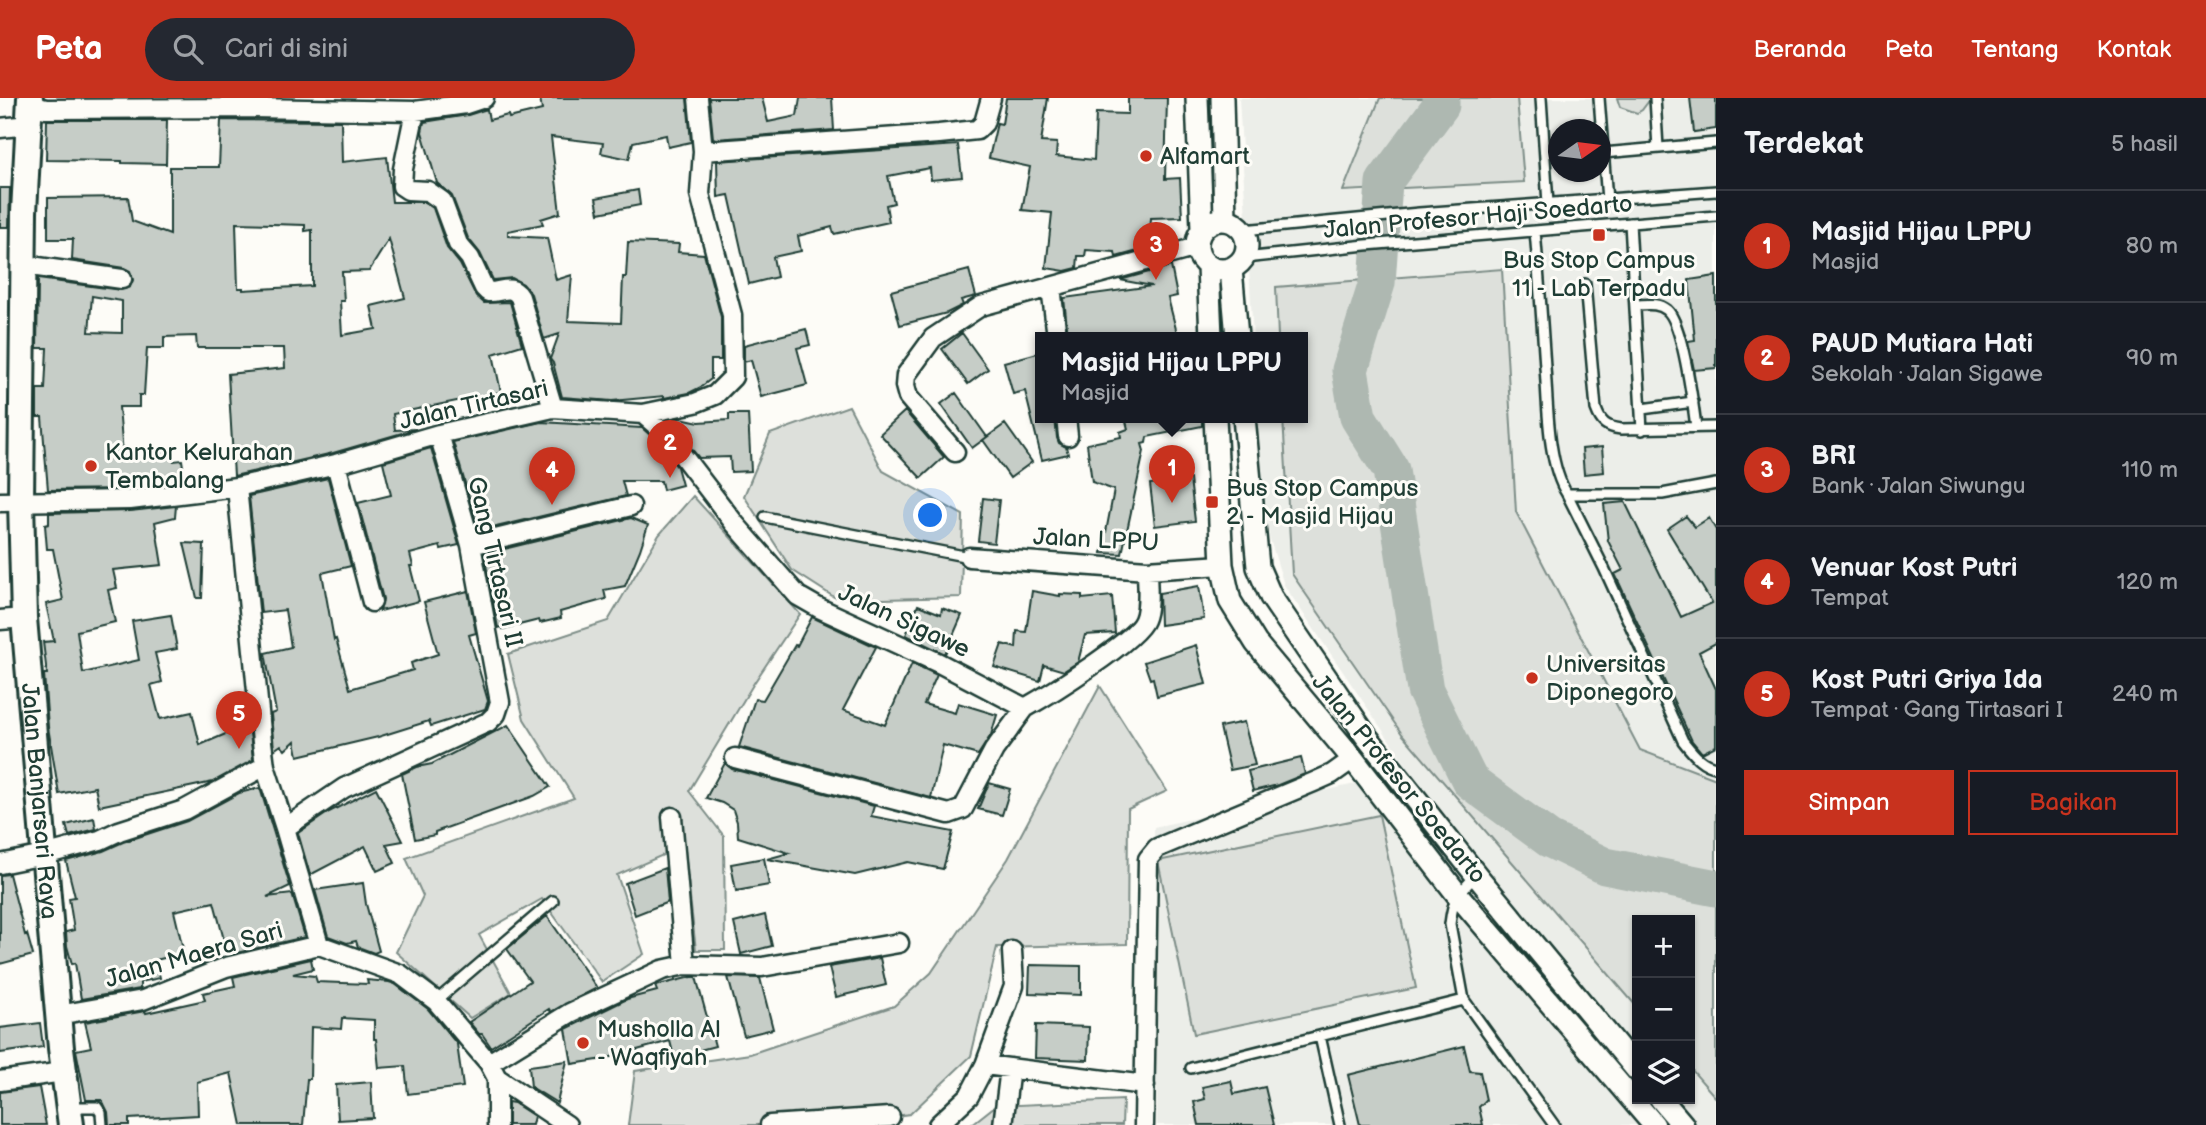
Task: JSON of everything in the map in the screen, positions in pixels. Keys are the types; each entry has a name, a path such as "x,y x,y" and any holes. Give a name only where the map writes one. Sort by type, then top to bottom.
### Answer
{"main road":[{"name":"Jalan Banjarsari Raya","path":"30,109 10,501 12,619 44,836 63,1072 70,1119"}],"street":[{"path":"0,128 30,109 252,103 415,111 466,104 484,98"},
{"name":"Jalan Tirtasari","path":"10,501 130,500 237,487 336,464 439,434 553,408 643,414 695,403 715,395 733,377 732,315 700,194 703,151 698,98"},
{"path":"703,151 977,130 984,123 991,98"},
{"path":"1197,98 1200,238 1203,261 1219,270 1238,264"},
{"path":"1222,98 1234,225 1248,244 1238,264 1237,332"},
{"path":"415,111 402,169 402,186 408,190 428,191 442,201 458,244 470,258 488,292 509,288 516,291 553,408"},
{"path":"955,452 908,397 905,386 906,375 933,338 981,306 1051,287 1200,238 1214,220 1234,225"},
{"path":"24,265 122,279"},
{"path":"1208,266 1211,332"},
{"path":"1051,287 1056,332"},
{"name":"Jalan Sigawe","path":"643,414 666,434 734,524 798,596 1026,708"},
{"path":"1067,423 1068,436"},
{"name":"Jalan Profesor Soedarto","path":"1215,423 1222,565 1230,601 1256,643 1353,758 1457,894 1654,1125"},
{"name":"Jalan Profesor Soedarto","path":"1245,423 1258,567 1271,597 1366,736 1632,1064"},
{"name":"Gang Tirtasari II","path":"285,828 344,788 488,722 496,714 500,702 471,545 439,434"},
{"path":"336,464 372,602"},
{"path":"237,487 265,766 319,945"},
{"path":"471,545 631,506"},
{"name":"Jalan LPPU","path":"969,557 1147,570 1222,565"},
{"path":"1222,565 1258,567"},
{"path":"735,758 949,814 956,813 963,809 994,750 1026,708 1066,684 1139,629 1146,616 1147,570"},
{"path":"1144,1125 1148,859 1157,848 1332,774 1353,758"},
{"path":"0,864 100,840 184,810 265,766"},
{"path":"672,817 685,965"},
{"path":"497,1125 493,1070 570,1013 662,970 685,965 762,967 899,943"},
{"name":"Jalan Maera Sari","path":"58,1015 143,1000 226,967 319,945 400,974 436,1001 493,1070 567,1125"},
{"path":"937,1125 969,1096 985,1065 1014,986 1012,951"},
{"path":"985,1065 1145,1085"},
{"path":"1003,1125 1010,1068"},
{"path":"0,1082 63,1072"},
{"path":"1665,1104 1683,1125"},
{"path":"771,1125 890,1118"}],"lane":[{"path":"1541,98 1548,204"},
{"path":"1598,98 1600,119"},
{"path":"1655,98 1658,148"},
{"path":"1611,152 1716,143"},
{"path":"1605,182 1606,200"},
{"name":"Jalan Profesor Haji Soedarto","path":"1234,225 1352,220 1716,191"},
{"name":"Jalan Profesor Haji Soedarto","path":"1238,264 1366,245 1716,216"},
{"path":"1630,223 1642,430"},
{"path":"1535,231 1553,455 1560,483 1604,568 1683,741 1697,758 1710,766 1716,766"},
{"path":"1585,284 1596,409 1600,420 1607,427 1642,430 1716,427"},
{"path":"1635,305 1657,304 1668,311 1676,324 1696,427"},
{"path":"1642,409 1693,402"},
{"path":"1567,494 1662,494 1716,484"},
{"path":"765,517 969,557"},
{"path":"1477,876 1457,894 1451,912 1450,924 1464,1000 1554,1125"},
{"path":"436,1001 553,901"},
{"path":"1191,1069 1464,1000"},
{"path":"1320,1036 1340,1125"},
{"path":"70,1119 81,1107 97,1107 101,1112 102,1125"}],"shaded area":[{"name":"Universitas Diponegoro","path":"1239,98 1716,98 1716,1125 1157,1125 1154,827 1411,772 1284,585 1269,536 1257,423 1308,423 1308,332 1253,332"},
{"path":"1380,98 1517,98 1524,182 1343,191"},
{"path":"1617,98 1651,98 1637,113 1620,107"},
{"path":"1502,269 1516,512 1640,750 1716,779 1716,1098 1695,1074 1695,915 1632,915 1632,1001 1402,734 1292,574 1283,423 1308,423 1308,332 1278,332 1276,287"},
{"path":"849,406 883,471 963,515 961,597 834,597 792,570 744,496 770,434"},
{"path":"693,496 800,614 754,683 689,791 724,836 725,950 696,950 685,854 672,851 617,875 644,954 602,982 542,899 479,935 511,993 470,1018 396,952 423,896 406,858 574,798 524,719 508,654 608,621 659,535"},
{"path":"1100,686 1167,791 1128,809 1127,944 997,947 971,1056 910,1114 826,1125 628,1125 635,1071 750,1054 894,1006 931,973 1008,859"},
{"path":"1379,815 1416,988 1194,1034 1158,861"},
{"path":"1123,1100 1122,1125 971,1125 995,1106"}],"building":[{"path":"540,98 687,98 691,142 668,147 666,135 633,142 629,159 601,153 603,143 551,137 560,213 541,219 543,224 508,231 508,236 547,238 556,280 572,275 568,321 621,323 628,242 679,244 678,252 704,254 721,317 721,360 711,360 711,379 701,387 689,393 664,398 612,401 562,397 550,359 559,334 544,339 531,294 523,284 512,278 493,280 480,253 468,238 452,196 437,183 422,132 424,122 487,109 489,120 508,115 509,118 542,110"},
{"path":"709,98 762,98 768,122 797,116 800,98 832,98 834,130 716,139 713,138"},
{"path":"1006,98 1048,98 1041,142 1057,143 1056,156 1094,160 1096,113 1128,114 1128,98 1167,98 1165,179 1180,178 1182,217 1151,218 1149,248 1116,257 1115,252 1086,250 1085,256 1078,256 1077,268 1065,271 1046,268 1052,213 1022,210 1030,167 989,158 997,123 1002,124"},
{"path":"1690,98 1716,98 1716,129 1694,132"},
{"path":"47,120 167,120 166,164 46,160"},
{"path":"221,120 341,121 342,162 387,157 392,202 424,202 433,208 447,248 460,264 476,296 484,303 510,302 522,345 493,354 501,392 393,414 395,430 416,429 333,453 234,476 228,374 285,368 284,348 197,348 196,336 164,337 164,348 147,348 144,395 139,395 139,407 119,407 123,454 173,449 174,461 182,460 185,479 176,480 177,483 129,489 48,490 42,417 37,417 37,389 45,389 47,348 37,348 38,279 121,290 130,287 133,280 130,271 124,268 72,260 73,239 48,239 48,198 128,197 132,221 170,235 170,167 219,167","holes":["236,223 305,225 305,231 312,230 312,286 243,290 238,288","389,239 405,298 371,306 376,329 342,335 342,272 369,271","92,296 122,301 122,333 89,332"]},
{"path":"958,145 962,177 931,180 930,168 888,176 894,203 886,205 889,222 834,234 832,227 798,236 801,251 773,257 777,277 749,284 729,195 718,197 717,161"},
{"path":"0,188 10,188 9,227 0,227"},
{"path":"638,190 640,205 599,213 596,198"},
{"path":"1171,266 1177,296 1168,298 1177,332 1067,332 1064,298 1152,286 1120,280"},
{"path":"969,270 976,296 961,300 963,305 947,313 900,325 891,291"},
{"path":"1716,276 1716,368 1694,370 1688,341 1695,340 1689,280"},
{"path":"806,329 810,345 797,348 807,385 761,397 751,360 744,362 744,345"},
{"path":"962,333 988,369 968,384 942,349"},
{"path":"1035,354 1035,423 1056,423 1059,443 1066,447 1068,454 1042,460 1025,391 1013,394 1004,362"},
{"path":"956,393 987,437 972,448 941,404"},
{"path":"905,411 944,457 921,478 880,434"},
{"path":"729,414 748,414 751,471 731,472 730,457 699,458 668,420 729,420"},
{"path":"541,422 642,428 658,442 677,467 682,485 663,490 661,481 622,481 626,496 479,531 453,442"},
{"path":"1126,423 1202,423 1202,426 1147,437 1146,443 1142,444 1144,451 1122,554 1102,553 1114,490 1092,482 1087,444 1121,437 1120,432 1128,429"},
{"path":"1005,424 1032,462 1010,478 983,440"},
{"path":"1602,447 1604,472 1584,474 1582,449"},
{"path":"431,448 459,545 441,549 440,546 410,554 413,566 410,566 419,601 380,611 383,599 358,503 391,495 383,462"},
{"path":"328,478 351,566 322,573 334,640 336,639 350,689 413,670 411,663 438,654 424,602 468,591 476,633 469,635 488,701 485,709 431,726 429,721 378,737 298,756 295,741 285,750 281,745 274,750 271,714 276,712 265,653 291,647 285,610 261,613 249,496"},
{"path":"1190,479 1195,521 1155,526 1150,484"},
{"path":"983,498 999,500 994,543 978,541"},
{"path":"1625,502 1681,617 1712,603 1667,529 1686,516 1695,527 1709,518 1716,530 1716,643 1699,652 1716,689 1716,746 1702,753 1692,741 1615,574 1623,570 1608,541 1604,504"},
{"path":"176,506 175,517 155,522 162,565 113,570 117,588 108,590 115,622 77,631 83,673 139,660 132,621 171,615 177,649 155,653 162,682 151,685 160,719 192,712 200,745 249,724 253,760 213,782 99,806 95,787 59,794 48,727 44,674 47,674 43,642 54,641 46,604 63,600 53,549 47,549 45,525 49,524 49,513 130,511"},
{"path":"631,518 648,525 625,586 604,590 606,599 560,612 561,618 498,628 484,554"},
{"path":"184,543 204,544 202,598 197,598"},
{"path":"1199,586 1204,619 1160,625 1159,593"},
{"path":"1032,591 1060,596 1082,595 1082,599 1112,596 1115,633 1085,635 1078,662 1064,671 1044,665 1040,681 994,667 1002,644 1016,648 1017,631 1026,632"},
{"path":"918,605 941,614 942,608 962,615 945,654 906,635"},
{"path":"812,617 876,647 843,710 885,725 912,663 937,675 924,704 955,713 958,703 997,715 991,735 978,755 943,745 931,798 739,747 755,699 763,700"},
{"path":"1196,645 1206,684 1157,696 1153,678 1150,679 1144,662"},
{"path":"1244,722 1255,765 1230,770 1220,727"},
{"path":"508,725 550,787 534,796 435,832 435,835 415,839 402,774 432,764"},
{"path":"1301,758 1305,774 1253,791 1248,771"},
{"path":"725,763 732,769 874,806 871,816 953,832 943,869 908,862 855,875 767,859 789,853 738,837 733,810 706,798"},
{"path":"989,783 1010,789 1002,815 978,809"},
{"path":"260,788 290,886 267,897 292,894 305,937 228,955 214,902 174,911 184,953 156,960 160,978 140,982 140,989 81,999 75,963 72,964 67,946 66,932 74,930 69,898 75,897 66,861 103,851 187,821 239,793"},
{"path":"376,788 403,841 386,844 395,863 377,871 365,846 310,875 298,833 329,812"},
{"path":"94,818 96,829 69,836 66,825"},
{"path":"764,858 769,885 736,891 731,864"},
{"path":"665,868 668,902 635,915 625,883"},
{"path":"9,874 33,955 0,964 0,875"},
{"path":"363,883 379,951 374,953 358,947 356,941 347,943 328,936 315,890"},
{"path":"765,915 772,946 741,954 734,923"},
{"path":"547,916 597,988 551,1012 549,1009 491,1047 469,1022 530,981 507,949"},
{"path":"880,958 886,985 836,997 829,967"},
{"path":"311,959 313,969 293,974 315,976 317,982 389,982 428,1009 457,1044 463,1087 408,1094 405,1066 379,1068 374,1020 342,1018 341,1029 311,1027 310,1079 307,1079 303,1125 242,1125 231,1073 197,1082 198,1115 129,1119 129,1125 109,1125 108,1112 102,1100 86,1100 76,1050 91,1047 85,1022 145,1011 146,1013 205,1000 203,993 235,986 233,977"},
{"path":"1030,965 1081,966 1081,995 1029,993"},
{"path":"696,977 715,1046 674,1057 670,1041 604,1059 572,1064 566,1029 627,999 657,991 655,986"},
{"path":"728,977 760,978 773,1029 744,1036"},
{"path":"40,1023 43,1047 0,1053 0,1028"},
{"path":"1036,1025 1089,1027 1088,1060 1035,1058"},
{"path":"1464,1046 1470,1071 1480,1072 1486,1100 1479,1107 1483,1125 1360,1125 1348,1075"},
{"path":"567,1061 557,1103 531,1087 529,1066"},
{"path":"1231,1081 1234,1094 1265,1087 1274,1125 1199,1125 1194,1102 1205,1099 1202,1087"},
{"path":"371,1082 373,1118 338,1120 336,1085"},
{"path":"39,1087 46,1125 0,1125 0,1092"},
{"path":"508,1102 534,1116 532,1125 508,1125"}],"waterway":[{"path":"1441,98 1441,105 1384,182 1377,283 1350,370 1358,417 1391,470 1425,690 1470,781 1549,839 1605,866 1716,888"}],"place":[{"name":"Alfamart","path":"1146,156"},
{"name":"Bus Stop Campus 11 - Lab Terpadu","path":"1599,235"},
{"name":"BRI","path":"1156,280"},
{"name":"Kantor Kelurahan Tembalang","path":"91,466"},
{"name":"PAUD Mutiara Hati","path":"670,478"},
{"name":"Bus Stop Campus 2 - Masjid Hijau","path":"1212,502"},
{"name":"Masjid Hijau LPPU","path":"1172,503"},
{"name":"Venuar Kost Putri","path":"552,505"},
{"name":"Universitas Diponegoro","path":"1532,678"},
{"name":"Kost Putri Griya Ida","path":"239,749"},
{"name":"Musholla Al - Waqfiyah","path":"583,1043"}]}
